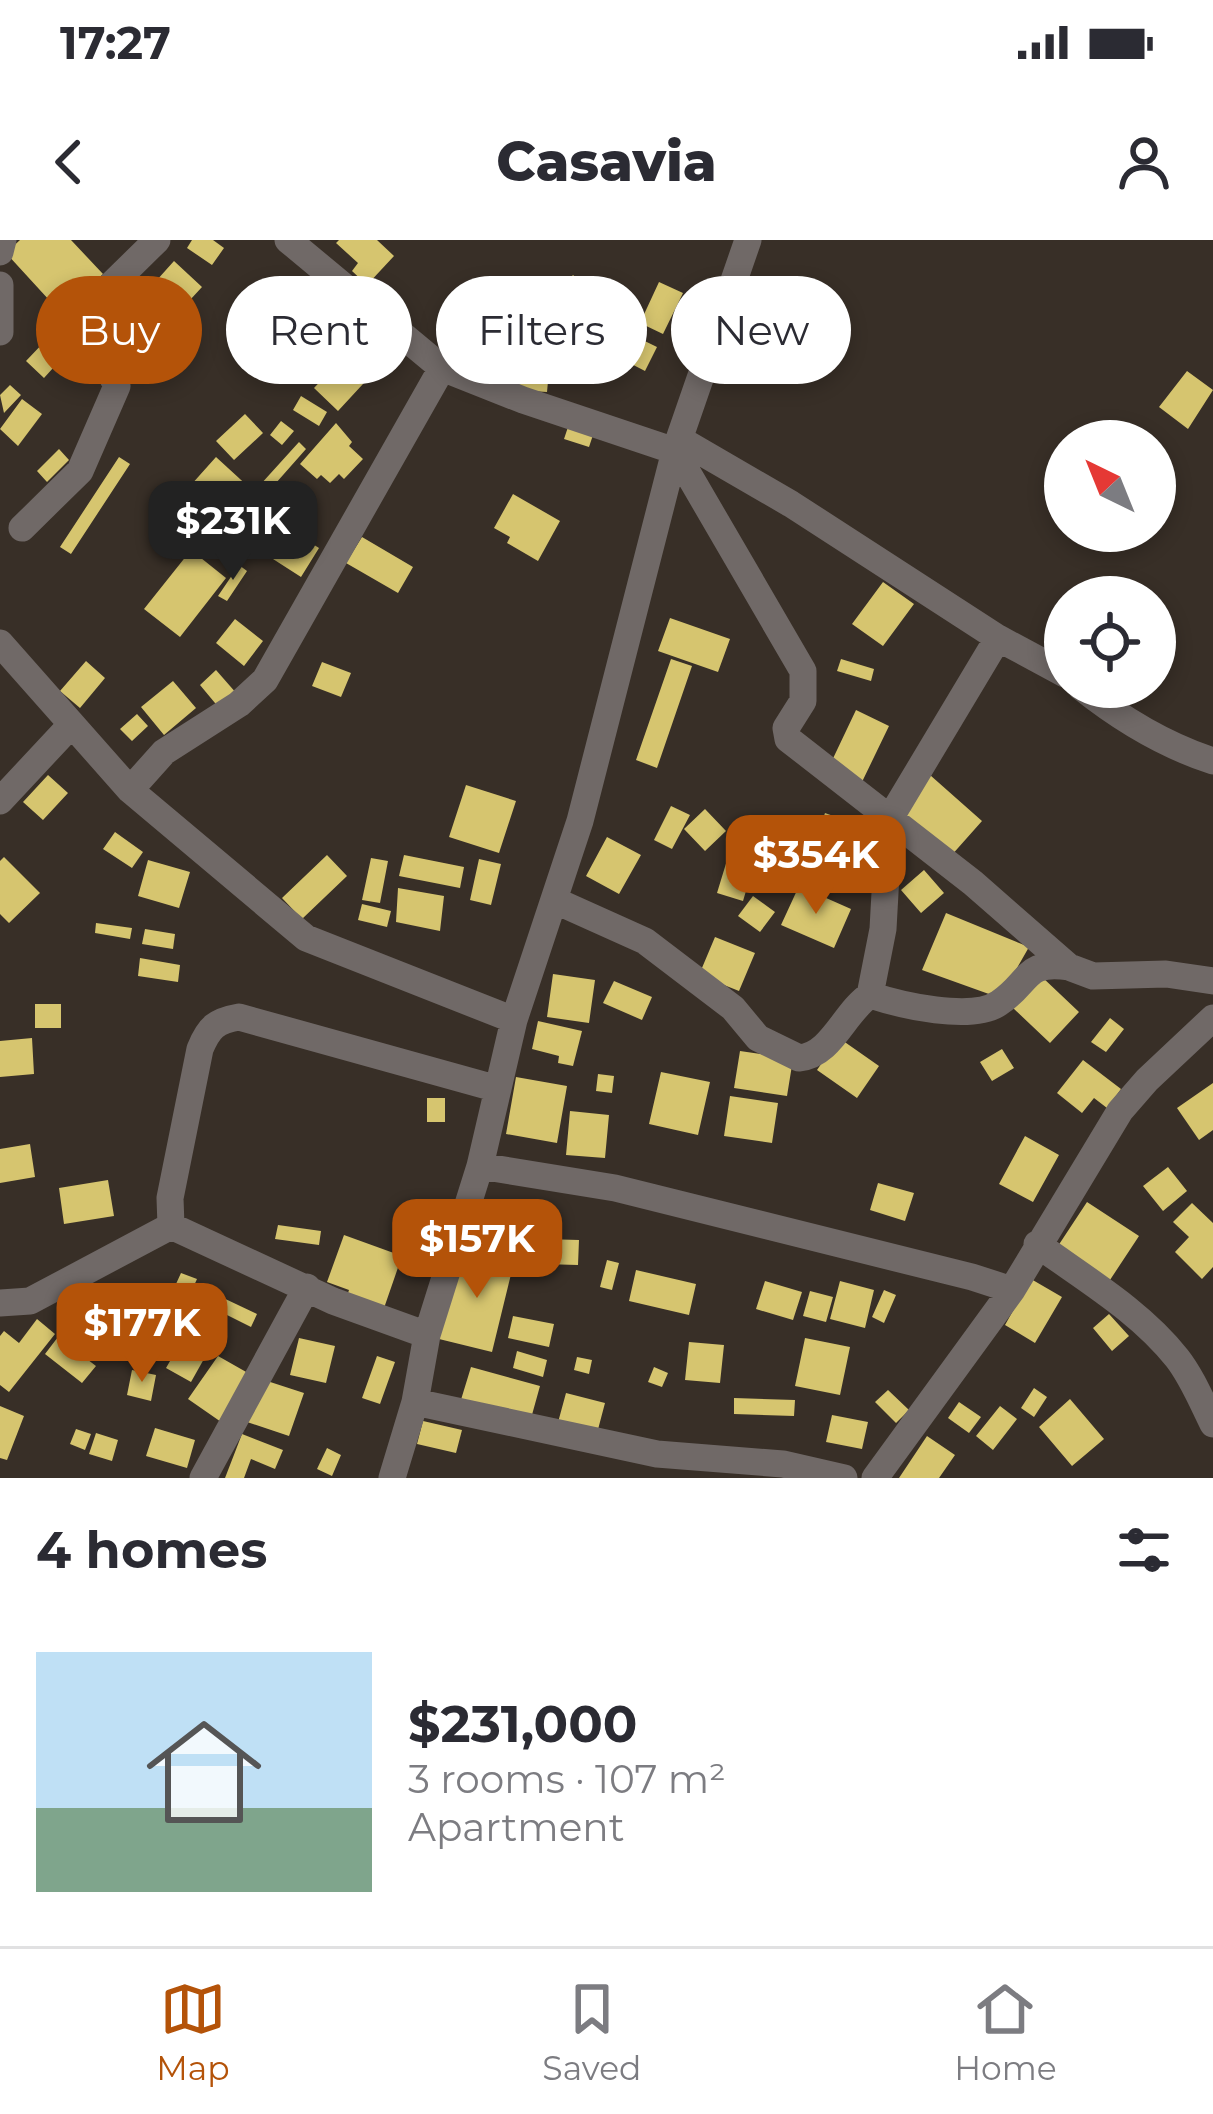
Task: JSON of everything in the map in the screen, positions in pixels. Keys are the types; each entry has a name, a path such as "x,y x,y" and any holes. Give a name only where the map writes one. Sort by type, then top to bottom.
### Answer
{"street":[{"path":"0,252 3,240"},
{"path":"22,528 80,471 88,454 117,386 104,361 101,296 157,240"},
{"path":"288,240 436,363"},
{"path":"392,1478 415,1402 427,1335 480,1166 514,1020 580,821 677,445 748,240"},
{"path":"0,285 0,332"},
{"path":"130,790 164,752 239,704 265,680 436,379"},
{"path":"482,384 677,445 791,504 1044,663"},
{"path":"677,445 803,671 803,701 786,728 788,739 973,884 1069,967"},
{"path":"556,901 645,941 734,1008 758,1037 799,1058 820,1052 858,1003 870,995 883,929 889,820 998,638"},
{"path":"0,644 130,790 306,938 514,1020"},
{"path":"1107,708 1186,752 1213,761"},
{"path":"0,801 71,725"},
{"path":"870,995 931,1009 977,1010 998,1005 1031,971 1046,963 1093,976 1166,974 1213,982"},
{"path":"171,1226 170,1198 200,1049 208,1029 220,1021 239,1017 498,1089"},
{"path":"875,1478 1012,1290 1120,1112 1213,1018"},
{"path":"480,1166 615,1188 1012,1290"},
{"path":"171,1226 333,1301 427,1335"},
{"path":"0,1303 30,1301 171,1226"},
{"path":"1037,1244 1135,1316 1163,1343 1179,1360 1213,1424"},
{"path":"203,1478 307,1287"},
{"path":"415,1402 657,1454 783,1464 844,1478"}],"building":[{"path":"20,240 71,240 103,274 36,276 36,286 6,253"},
{"path":"192,240 213,240 224,248 212,265 187,248"},
{"path":"377,240 394,256 375,276 357,276 352,271 358,263 336,243"},
{"path":"174,261 190,276 161,276"},
{"path":"659,282 671,288 671,318 663,334 647,326 647,308"},
{"path":"647,342 657,347 647,367"},
{"path":"36,350 36,370 26,361"},
{"path":"1187,371 1213,390 1188,429 1159,407"},
{"path":"318,384 363,384 338,411 314,388"},
{"path":"517,384 548,384 547,392 516,390"},
{"path":"10,385 21,395 4,413 0,395"},
{"path":"301,396 327,412 319,426 293,410"},
{"path":"22,399 42,414 18,446 0,429"},
{"path":"245,414 263,433 234,460 216,441"},
{"path":"281,421 294,431 282,445 270,435"},
{"path":"336,423 363,459 344,479 339,474 330,483 300,464"},
{"path":"569,424 594,432 589,447 564,439"},
{"path":"299,442 306,449 268,492 260,485"},
{"path":"59,449 69,460 47,482 37,471"},
{"path":"119,457 130,464 71,554 60,547"},
{"path":"216,457 252,490 217,528 182,495"},
{"path":"513,494 560,521 538,561 507,543 510,537 494,528"},
{"path":"292,531 319,548 301,577 273,559"},
{"path":"362,537 413,567 398,593 346,563"},
{"path":"191,550 226,578 180,637 144,609"},
{"path":"239,565 247,571 227,601 218,596"},
{"path":"883,582 914,604 883,646 852,624"},
{"path":"670,618 730,639 718,672 658,651"},
{"path":"235,619 263,641 244,666 216,643"},
{"path":"671,659 692,666 657,768 636,760"},
{"path":"841,659 874,669 871,681 837,671"},
{"path":"86,661 105,678 80,708 60,691"},
{"path":"322,662 351,673 341,697 312,686"},
{"path":"216,670 237,694 220,709 200,685"},
{"path":"173,681 196,708 164,735 141,707"},
{"path":"856,710 889,726 861,784 828,769"},
{"path":"137,714 148,726 132,741 120,729"},
{"path":"48,775 68,793 43,820 23,802"},
{"path":"930,775 982,821 950,857 898,812"},
{"path":"466,785 516,801 499,853 449,837"},
{"path":"671,806 690,815 672,849 654,840"},
{"path":"705,809 726,831 705,851 684,829"},
{"path":"825,813 884,834 863,892 805,871"},
{"path":"115,832 143,852 132,868 103,849"},
{"path":"607,837 641,855 619,894 586,876"},
{"path":"327,855 347,876 302,919 282,898"},
{"path":"404,855 464,867 460,888 399,876"},
{"path":"4,857 40,893 9,923 0,914 0,861"},
{"path":"728,857 754,864 743,901 717,893"},
{"path":"371,858 388,861 380,903 362,900"},
{"path":"479,859 501,864 491,905 470,900"},
{"path":"148,860 190,872 179,908 138,896"},
{"path":"924,870 944,893 921,913 901,890"},
{"path":"799,886 851,909 834,948 781,925"},
{"path":"398,888 444,896 440,931 396,922"},
{"path":"753,896 775,912 760,932 738,916"},
{"path":"362,904 391,911 387,927 358,920"},
{"path":"946,913 1029,947 1000,998 922,970"},
{"path":"96,923 132,928 130,939 95,933"},
{"path":"145,929 175,934 173,949 142,944"},
{"path":"715,937 755,953 739,991 699,975"},
{"path":"140,958 180,965 178,982 138,976"},
{"path":"553,974 595,980 589,1023 547,1017"},
{"path":"1041,976 1079,1012 1050,1043 1012,1007"},
{"path":"614,981 652,997 642,1020 603,1003"},
{"path":"35,1004 61,1004 61,1028 35,1028"},
{"path":"1110,1018 1124,1029 1106,1052 1091,1042"},
{"path":"538,1021 582,1031 573,1066 558,1063 559,1056 532,1049"},
{"path":"32,1038 34,1074 0,1077 0,1041"},
{"path":"839,1038 879,1066 857,1098 817,1070"},
{"path":"1002,1049 1014,1068 992,1081 980,1062"},
{"path":"740,1051 793,1059 787,1096 734,1088"},
{"path":"1083,1060 1121,1089 1107,1108 1094,1098 1082,1113 1057,1093"},
{"path":"661,1072 710,1082 698,1135 649,1124"},
{"path":"598,1074 614,1076 612,1093 596,1091"},
{"path":"516,1077 567,1086 557,1143 506,1134"},
{"path":"1213,1083 1213,1130 1199,1140 1177,1108"},
{"path":"730,1096 778,1103 772,1143 724,1136"},
{"path":"427,1098 445,1098 445,1122 427,1122"},
{"path":"570,1111 609,1115 605,1158 566,1155"},
{"path":"1025,1136 1059,1155 1033,1202 999,1184"},
{"path":"30,1144 35,1177 0,1183 0,1149"},
{"path":"1168,1167 1187,1191 1163,1211 1143,1186"},
{"path":"108,1180 114,1216 64,1224 59,1188"},
{"path":"878,1183 914,1193 905,1221 870,1210"},
{"path":"1087,1202 1139,1236 1108,1283 1056,1249"},
{"path":"1192,1203 1213,1223 1213,1267 1202,1279 1175,1252 1189,1237 1173,1222"},
{"path":"278,1225 321,1231 319,1245 275,1239"},
{"path":"344,1235 402,1256 383,1311 346,1299 349,1290 327,1282"},
{"path":"544,1239 579,1240 578,1265 543,1264"},
{"path":"462,1249 514,1262 492,1352 439,1339"},
{"path":"607,1260 619,1263 612,1290 600,1287"},
{"path":"636,1270 696,1284 689,1315 629,1301"},
{"path":"181,1273 197,1279 182,1312 166,1306"},
{"path":"1031,1279 1062,1297 1035,1343 1005,1325"},
{"path":"765,1281 802,1292 793,1320 756,1309"},
{"path":"840,1281 874,1290 865,1328 830,1319"},
{"path":"884,1290 896,1295 884,1323 872,1317"},
{"path":"810,1291 833,1297 826,1322 803,1316"},
{"path":"76,1293 117,1308 101,1351 60,1336"},
{"path":"219,1296 257,1314 251,1327 213,1308"},
{"path":"193,1303 208,1311 195,1336 180,1328"},
{"path":"132,1314 167,1322 164,1339 129,1331"},
{"path":"1109,1314 1129,1336 1112,1351 1093,1328"},
{"path":"513,1316 554,1324 549,1347 508,1338"},
{"path":"37,1319 55,1334 9,1392 0,1385 0,1336 4,1331 19,1343"},
{"path":"185,1335 209,1350 191,1382 166,1368"},
{"path":"58,1337 96,1366 82,1383 45,1354"},
{"path":"299,1338 335,1346 326,1383 290,1375"},
{"path":"805,1338 850,1347 840,1395 795,1386"},
{"path":"689,1342 724,1345 720,1383 685,1380"},
{"path":"517,1351 547,1360 543,1377 513,1368"},
{"path":"218,1356 255,1377 224,1424 188,1399"},
{"path":"377,1356 395,1362 380,1404 362,1398"},
{"path":"577,1357 592,1360 589,1374 574,1370"},
{"path":"471,1367 540,1386 530,1422 460,1403"},
{"path":"654,1367 668,1373 662,1387 648,1382"},
{"path":"132,1370 156,1375 151,1401 127,1395"},
{"path":"261,1379 304,1393 289,1436 247,1422"},
{"path":"1034,1388 1047,1397 1034,1417 1021,1408"},
{"path":"888,1390 909,1410 896,1423 875,1402"},
{"path":"566,1393 605,1403 596,1437 557,1426"},
{"path":"734,1398 795,1400 794,1416 734,1414"},
{"path":"1070,1399 1104,1439 1072,1466 1039,1427"},
{"path":"959,1402 981,1417 969,1433 948,1418"},
{"path":"0,1406 24,1416 7,1460 0,1458"},
{"path":"1000,1406 1017,1419 993,1450 976,1436"},
{"path":"832,1415 868,1422 862,1449 826,1442"},
{"path":"423,1421 462,1430 456,1453 417,1444"},
{"path":"155,1428 195,1440 187,1468 146,1456"},
{"path":"76,1429 91,1434 85,1450 70,1444"},
{"path":"96,1433 118,1440 112,1461 89,1454"},
{"path":"242,1434 283,1450 275,1469 251,1459 244,1478 225,1478"},
{"path":"927,1436 955,1455 939,1478 899,1478"},
{"path":"327,1448 341,1455 332,1476 317,1469"}]}
